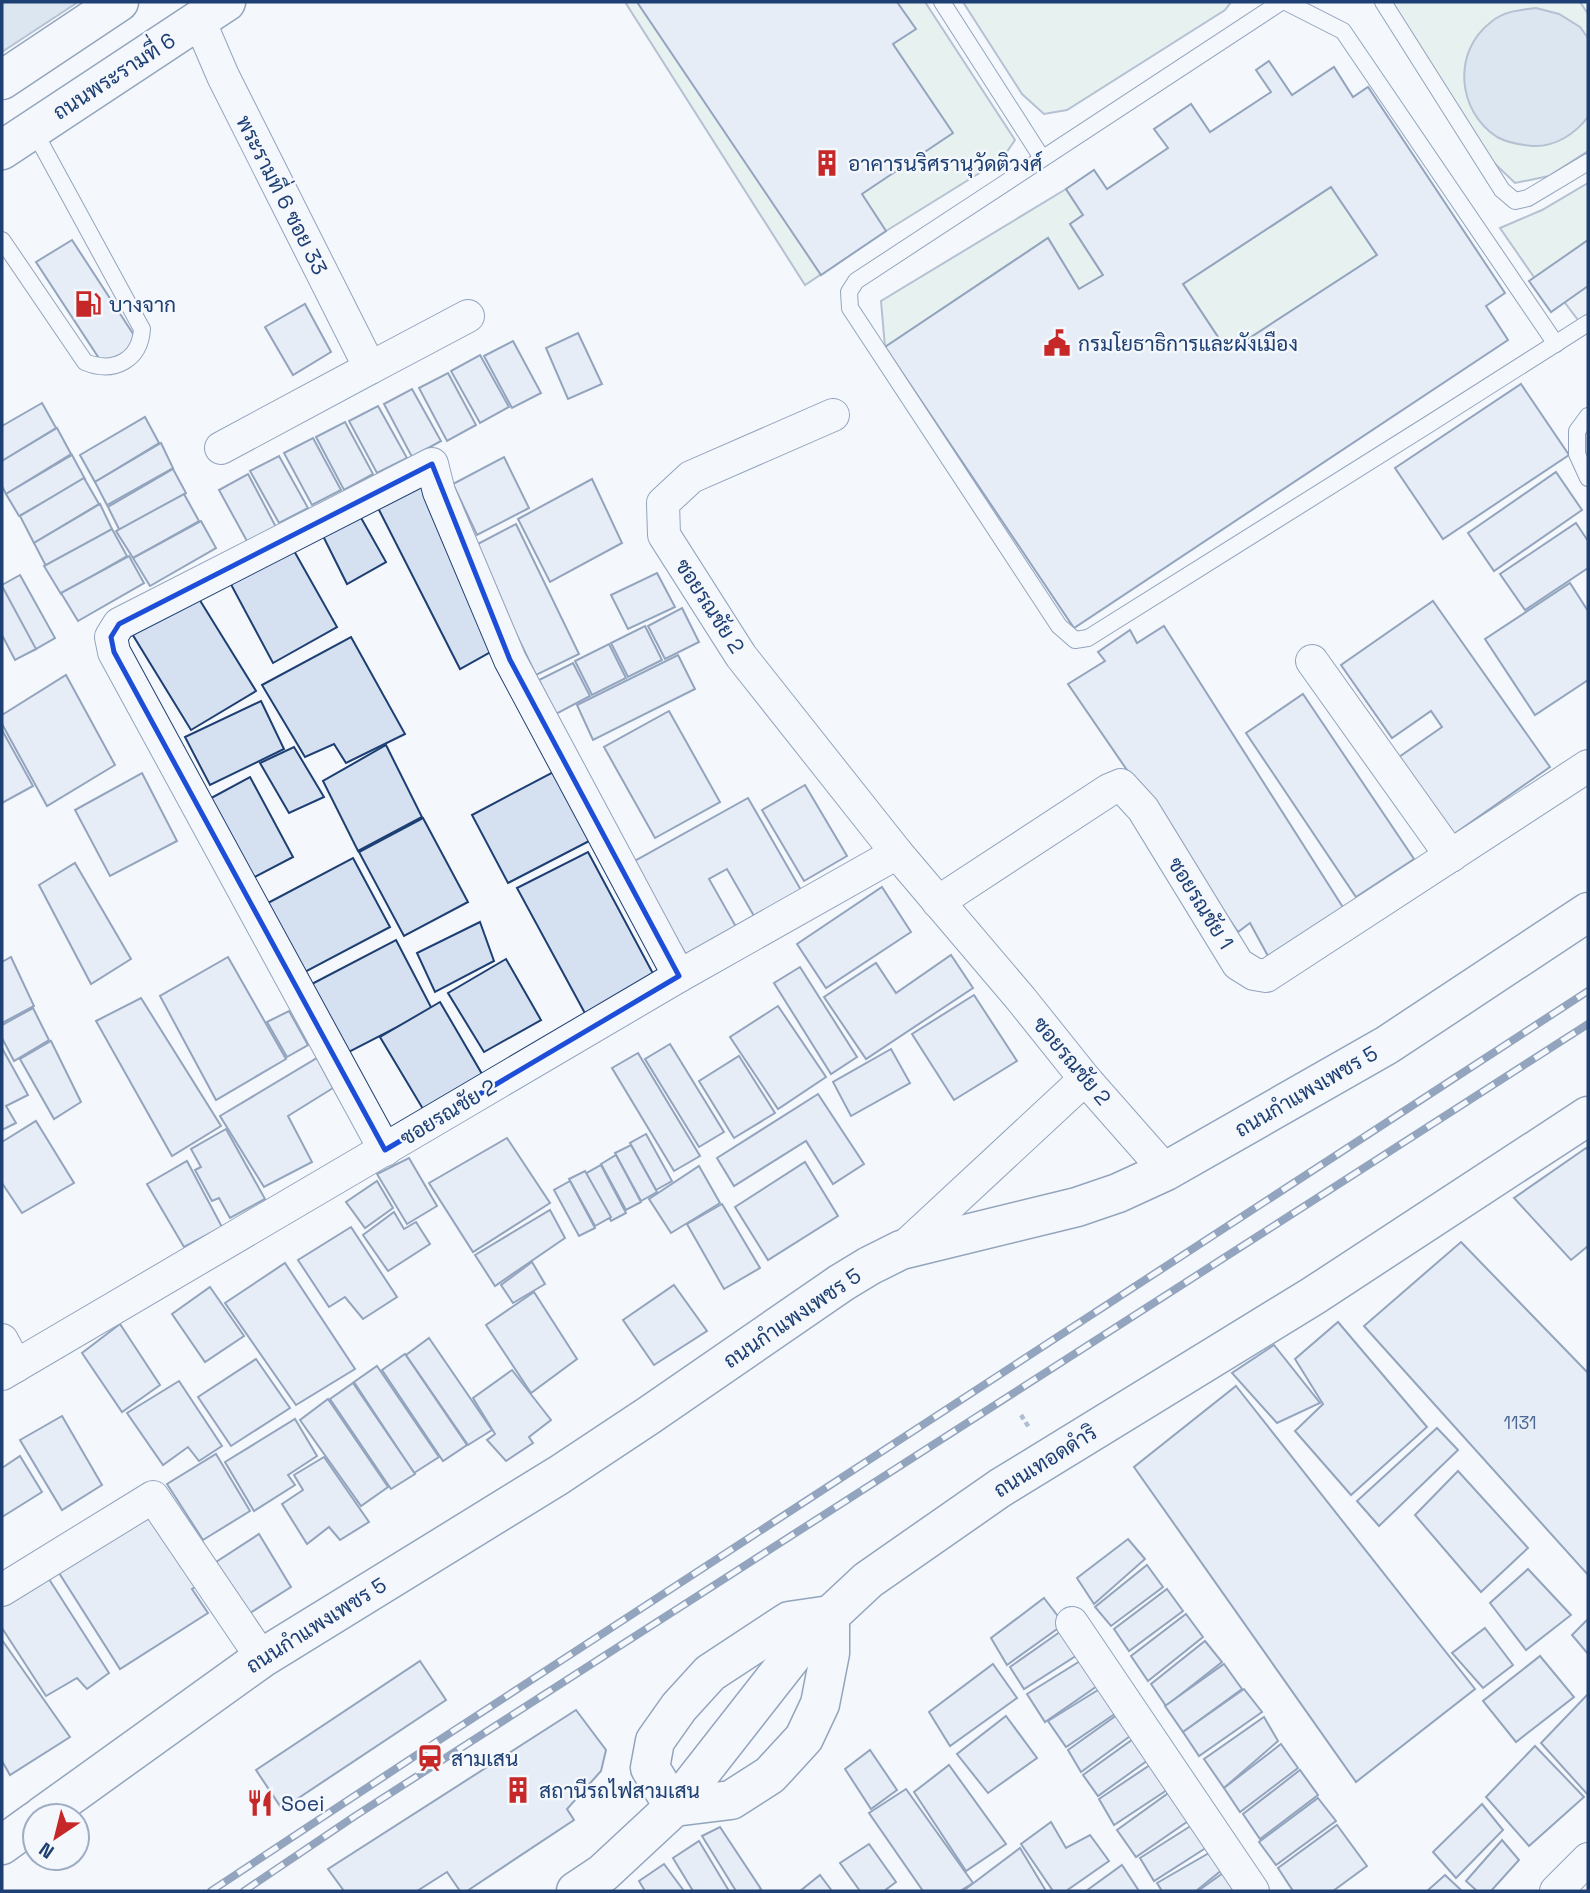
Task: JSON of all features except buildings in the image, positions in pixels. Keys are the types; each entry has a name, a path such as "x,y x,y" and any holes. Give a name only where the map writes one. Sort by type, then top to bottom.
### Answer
{"main road":[{"path":"2,80 119,2"},
{"name":"ถนนพระรามที่ 6","path":"2,150 212,11"},
{"name":"ถนนกำแพงเพชร 5","path":"61,1802 262,1658 559,1475 869,1266 901,1250 1077,1207 1118,1193 1166,1171 1387,1045 1588,912"},
{"name":"ถนนเทอดดำริ","path":"576,1891 603,1873 674,1807 807,1637 867,1580 1000,1488 1331,1284 1588,1116"},
{"path":"830,1615 830,1653 820,1704 804,1738 770,1775 731,1800 674,1807 650,1768 655,1741 679,1707 710,1673 789,1620 830,1615"},
{"path":"2,1845 21,1831"}],"street":[{"name":"พระรามที่ 6 ซอย 33","path":"212,11 223,76 370,368"},
{"path":"221,448 468,316"},
{"name":"ซอยรณชัย 2","path":"833,415 691,477 663,503 664,535 741,656 897,853 1085,1079 1166,1171"},
{"path":"385,1150 114,652 111,637 119,624 432,464 439,492 510,660 679,976"},
{"path":"1312,661 1451,856"},
{"name":"ซอยรณชัย 1","path":"938,902 1109,790 1121,785 1143,809 1238,964 1254,974 1266,976 1588,766"},
{"name":"ซอยรณชัย 2","path":"6,1360 385,1150 679,976 897,853"},
{"path":"901,1250 1085,1079"},
{"path":"2,1590 153,1497 262,1658"},
{"path":"1072,1623 1253,1891"},
{"path":"1556,1891 1588,1859"}],"lane":[{"path":"942,2 1042,158"},
{"path":"1556,344 1343,31 1284,2 856,281 849,292 849,308 1059,626 1075,640 1088,638 1322,494 1414,433 1556,344 1588,323"},
{"path":"1382,2 1502,190 1515,201 1528,198 1588,162"},
{"path":"2,240 85,362 96,366 111,366 125,362 135,352 141,342 142,328 33,129"},
{"path":"1588,416 1577,431 1577,454 1588,478"}],"path":[{"path":"1021,1415 1030,1429"}],"highlighted area":[{"path":"432,464 510,660 679,976 385,1150 114,652 111,637 119,624"}],"shaded area":[{"name":"อาคารนริศรานุวัดติวงศ์","path":"625,2 925,2 1015,140 1002,159 805,285"},
{"path":"963,2 1231,2 1225,10 1067,110 1044,114 1022,94"},
{"path":"1391,2 1580,2 1588,14 1588,151 1549,176 1515,183 1491,160"},
{"path":"1588,183 1588,251 1538,283 1500,228 1542,210"},
{"path":"1331,187 1377,255 1228,352 1183,284"},
{"path":"1066,189 1083,215 1070,224 1103,275 1079,289 1048,238 885,347 881,301"},
{"path":"1588,251 1588,333 1546,278"}],"water":[{"path":"2,2 78,2 2,52"},
{"path":"1536,8 1559,14 1580,27 1588,38 1588,117 1564,138 1541,146 1515,143 1497,137 1484,126 1474,112 1464,81 1465,65 1478,34 1501,15"}],"railway":[{"path":"211,1891 1588,991"},
{"path":"244,1891 355,1816 1588,1024"}],"place":[{"name":"อาคารนริศรานุวัดติวงศ์","path":"827,163"},
{"name":"บางจาก","path":"88,304"},
{"name":"กรมโยธาธิการและผังเมือง","path":"1057,343"},
{"name":"สามเสน","path":"430,1758"},
{"name":"สถานีรถไฟสามเสน","path":"518,1790"},
{"name":"Soei","path":"260,1803"}]}
